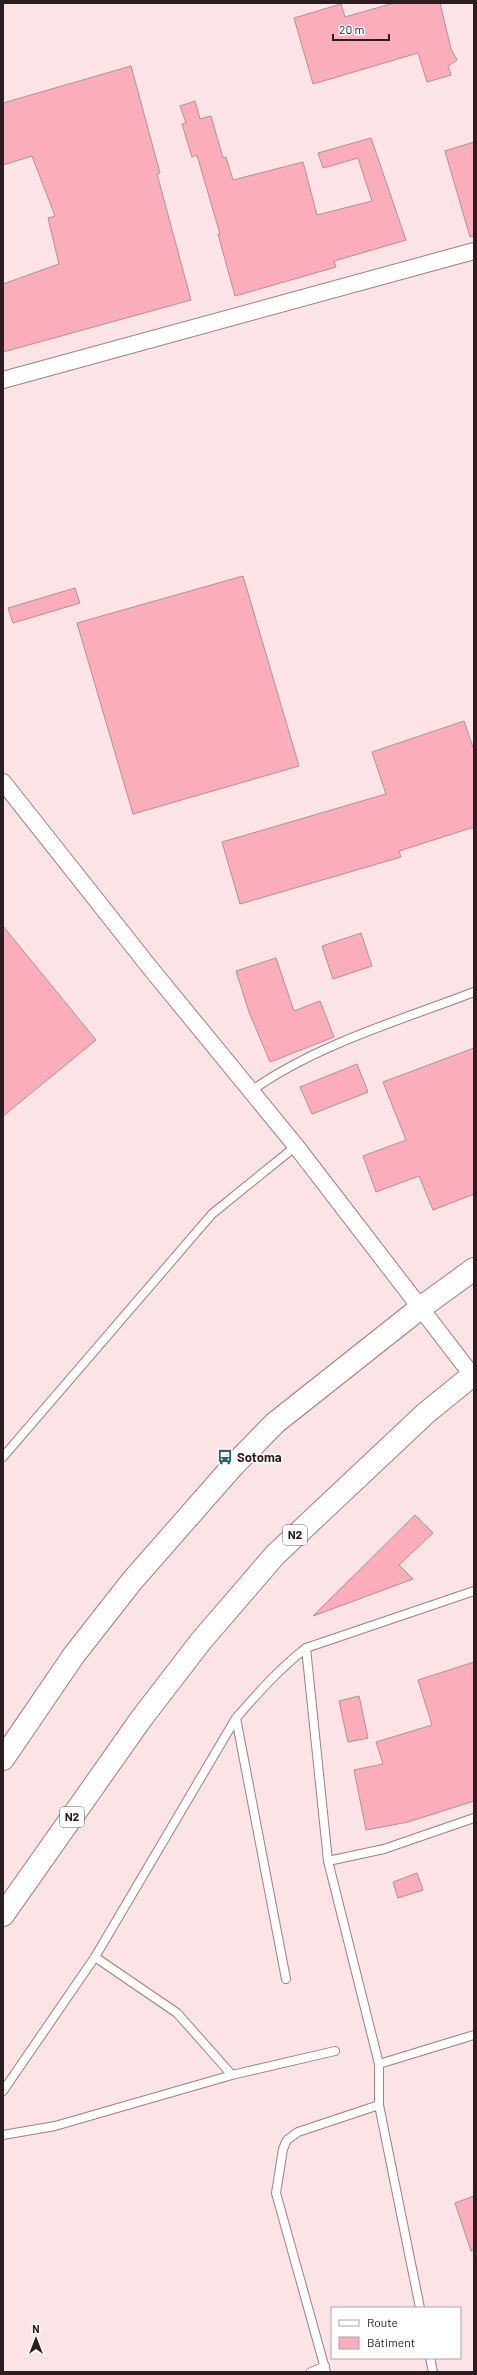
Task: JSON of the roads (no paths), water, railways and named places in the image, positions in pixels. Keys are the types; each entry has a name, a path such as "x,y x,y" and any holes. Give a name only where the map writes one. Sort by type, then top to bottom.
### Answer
{"highway":[{"path":"3,1759 74,1656 127,1587 227,1473 275,1424 419,1309 474,1269"},
{"name":"N2","path":"3,1915 140,1719 220,1618 275,1556 322,1509 426,1413 473,1374"}],"street":[{"path":"3,380 474,251"},
{"path":"3,782 151,969 296,1146 419,1309 473,1374"}],"lane":[{"path":"251,1091 310,1057 357,1037 474,992"},
{"path":"3,1457 212,1214 296,1146"},
{"path":"3,2091 94,1957 236,1718 270,1680 306,1648 474,1591"},
{"path":"306,1648 328,1861 379,2064 379,2105 420,2307"},
{"path":"236,1718 286,1979"},
{"path":"328,1861 384,1849 474,1818"},
{"path":"94,1957 177,2013 232,2075"},
{"path":"379,2064 474,2035"},
{"path":"3,2135 55,2126 99,2115 232,2075 335,2051"},
{"path":"311,2372 326,2369 276,2193 283,2149 287,2140 298,2132 379,2105"},
{"path":"430,2359 433,2372"}],"place":[{"name":"Sotoma","path":"225,1457"}]}
